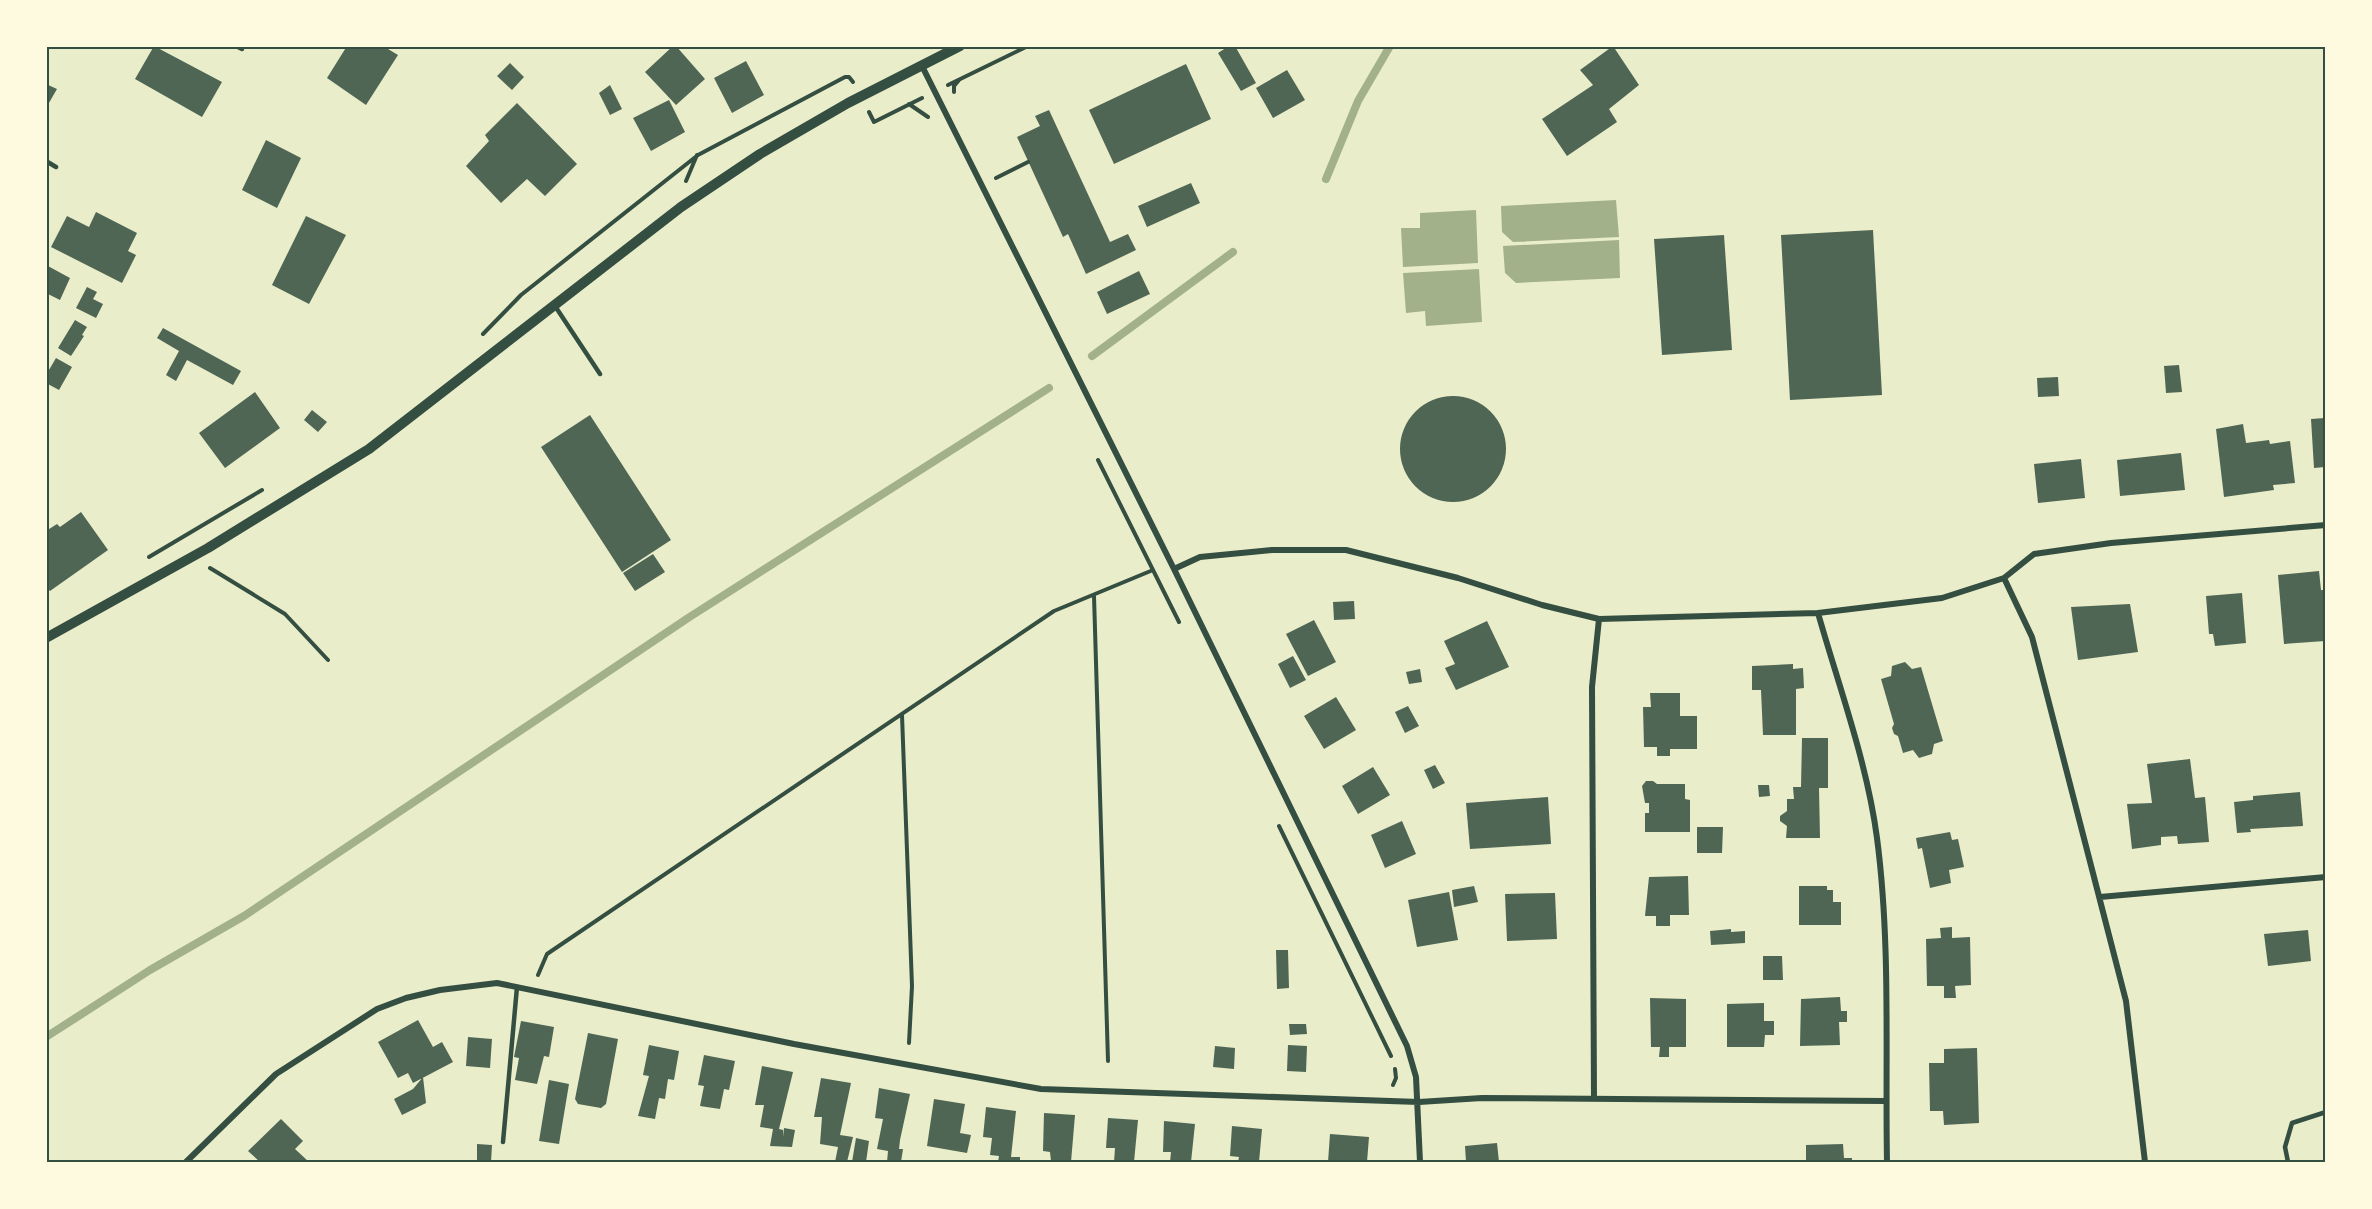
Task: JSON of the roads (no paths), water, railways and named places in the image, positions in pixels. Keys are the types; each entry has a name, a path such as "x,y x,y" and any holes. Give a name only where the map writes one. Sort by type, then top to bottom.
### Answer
{"street":[{"path":"46,638 191,557 369,448 681,207 760,154 812,123 960,46"},
{"path":"922,66 1174,569 1407,1046 1416,1077 1419,1102 1420,1162"},
{"path":"1174,569 1200,557 1272,550 1346,550 1458,578 1542,605 1599,619 1818,613 1942,598 2004,578 2034,554 2111,543 2325,525"},
{"path":"2004,578 2032,637 2126,1001 2145,1162"},
{"path":"1818,613 1857,749 1876,836 1884,917 1887,1162"},
{"path":"1594,1098 1592,687 1599,619"},
{"path":"2100,897 2325,877"},
{"path":"186,1162 276,1074 377,1009 406,998 440,990 497,982 794,1044 1041,1089 1419,1102 1482,1098 1886,1101"}],"lane":[{"path":"46,161 56,167"},
{"path":"554,305 600,374"},
{"path":"503,1142 517,987"},
{"path":"2288,1162 2285,1147 2292,1123 2325,1112"}],"waterway":[{"path":"1326,179 1358,101 1390,46"},
{"path":"1092,356 1233,252"},
{"path":"46,1037 150,970 244,916 688,618 1049,388"}]}
